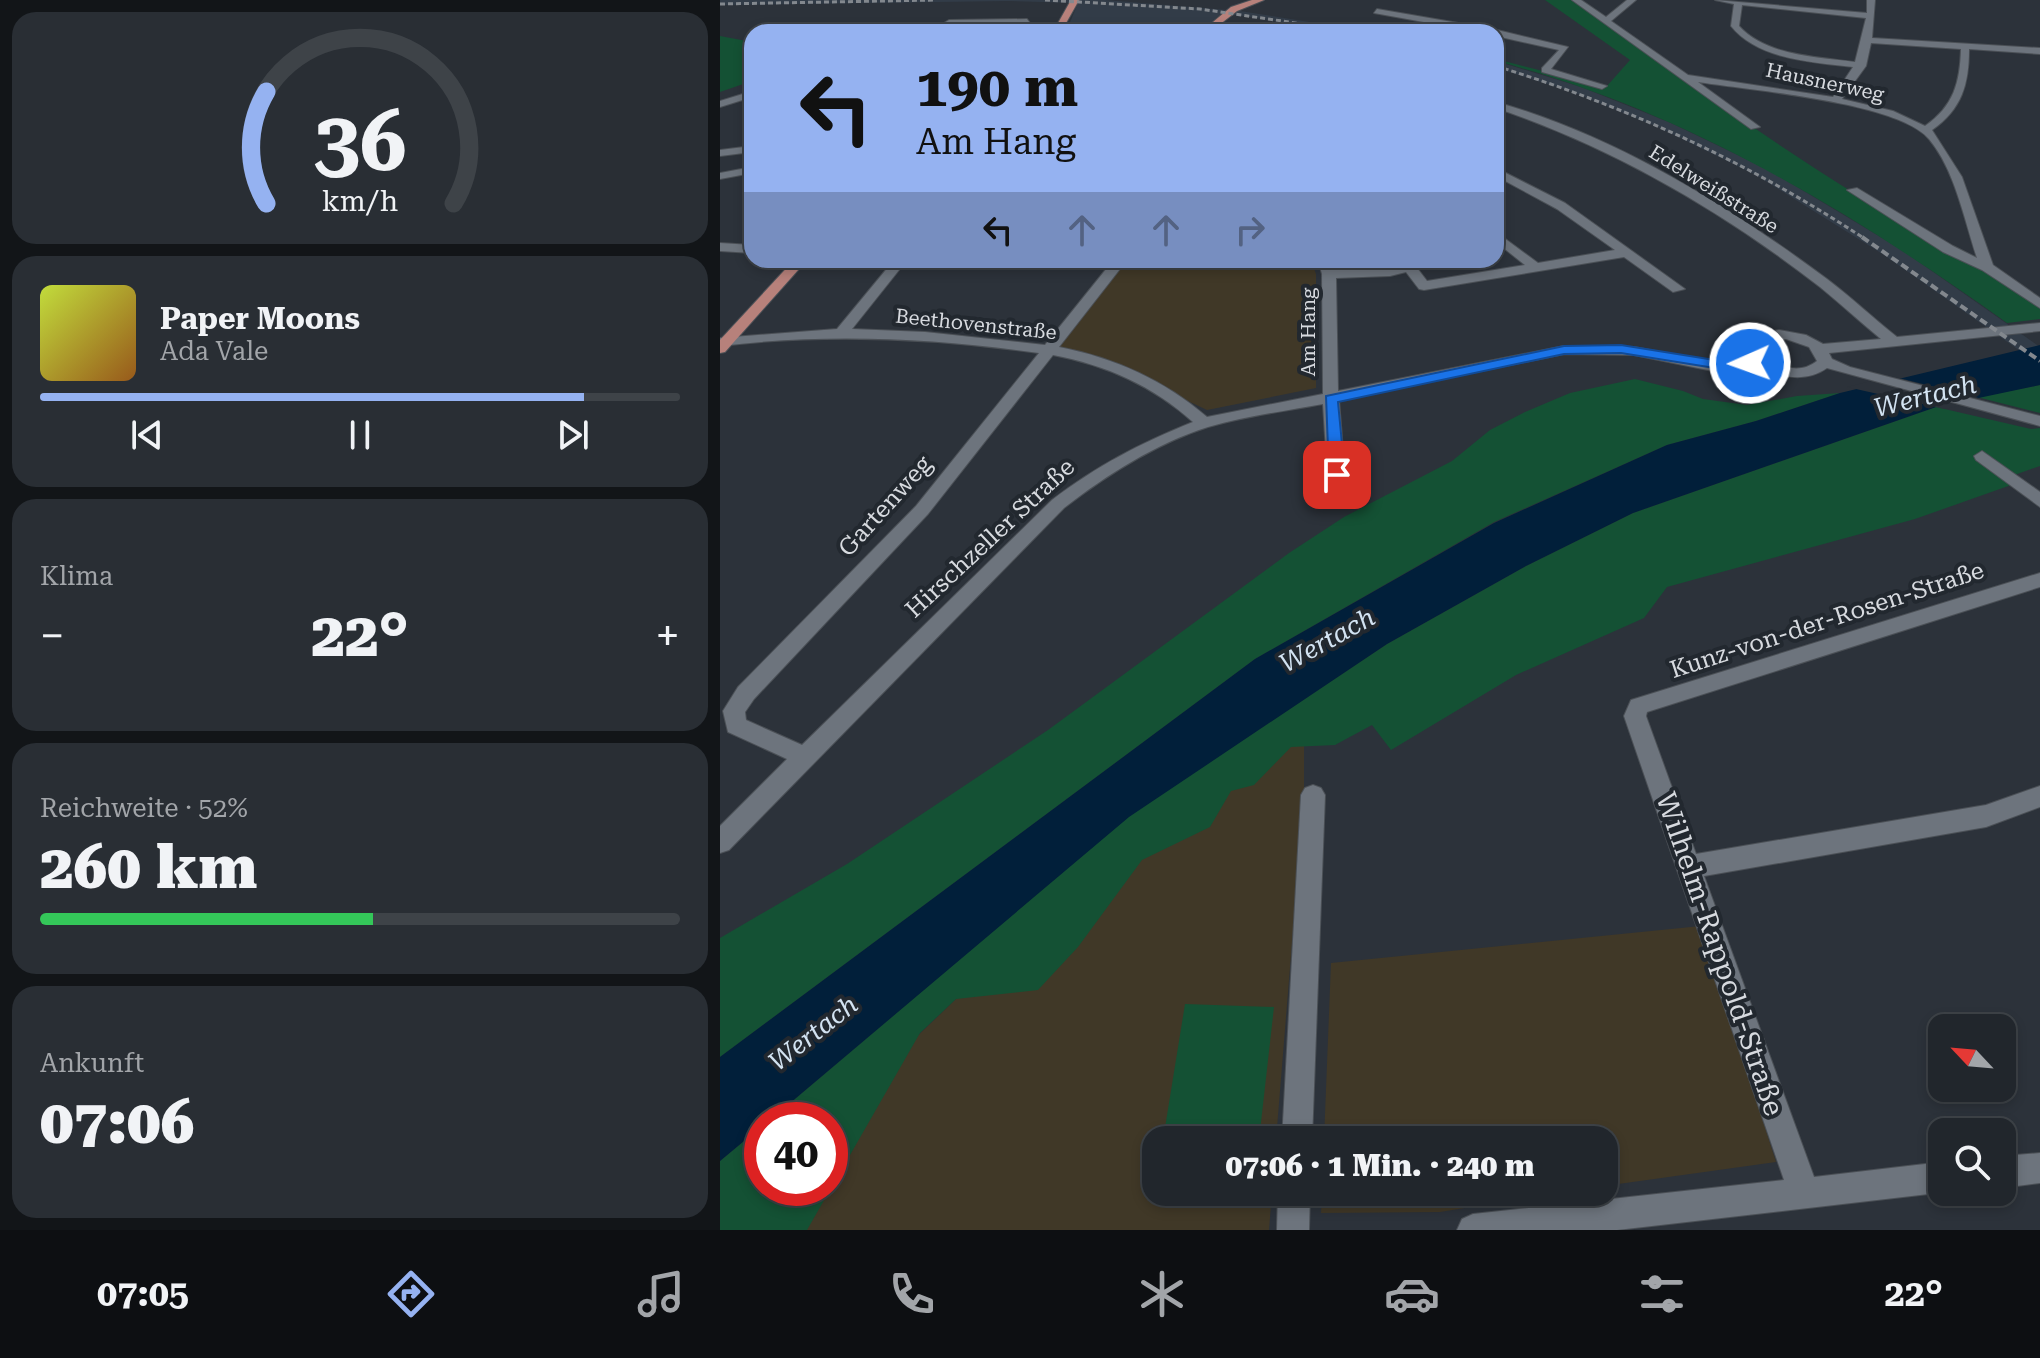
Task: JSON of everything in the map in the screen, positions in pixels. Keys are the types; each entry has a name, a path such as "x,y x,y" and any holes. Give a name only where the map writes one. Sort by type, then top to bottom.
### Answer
{"main road":[{"path":"1062,24 1075,0"},
{"path":"1215,24 1234,9 1260,0"},
{"path":"722,344 793,268"}],"street":[{"path":"1396,0 1377,11 1449,24"},
{"path":"1576,0 1755,127"},
{"path":"1606,21 1632,0"},
{"path":"1719,0 1871,16"},
{"path":"1836,100 1861,66 1868,40 1871,0"},
{"path":"1738,2 1735,26 1742,36 1752,42 1861,66"},
{"path":"946,24 1027,21"},
{"path":"1504,34 1565,49 1545,70 1602,86"},
{"path":"1868,40 2040,51"},
{"path":"1965,46 1959,99 1946,118 1926,130 1935,139 1956,177 1987,267"},
{"name":"Hausnerweg","path":"1689,78 1836,100 1889,113 1926,130"},
{"path":"720,104 744,97"},
{"name":"Edelweißstraße","path":"1504,108 1584,136 1679,187 1824,283 1888,337"},
{"path":"720,153 744,150"},
{"path":"720,176 744,172"},
{"path":"1504,175 1561,206 1623,253 1678,289"},
{"path":"1853,190 1948,249 1987,267 2040,304"},
{"path":"1504,242 1536,268"},
{"path":"720,247 744,248"},
{"path":"1410,268 1424,286 1623,253"},
{"path":"841,334 895,268"},
{"name":"Gartenweg","path":"803,756 736,725 734,711 746,693 922,510 1115,268"},
{"name":"Am Hang","path":"1327,268 1338,501"},
{"path":"1340,268 1390,272 1397,268"},
{"path":"1759,347 1787,334 1846,340 1960,335 2040,327"},
{"path":"1737,333 1787,371 1809,372 1989,408"},
{"name":"Beethovenstraße","path":"722,344 758,336 841,334 946,337 1051,349 1107,364 1142,379 1170,395 1204,423"},
{"path":"1803,338 1845,370 2040,421"},
{"path":"1809,372 1822,355 1846,340"},
{"name":"Hirschzeller Straße","path":"1730,371 1750,363 1759,347"},
{"name":"Hirschzeller Straße","path":"720,842 1058,504 1097,474 1135,452 1204,423 1564,350 1604,348 1649,353 1688,366 1730,371 1787,371"},
{"path":"1982,456 2040,501"},
{"name":"Kunz-von-der-Rosen-Straße","path":"1635,716 1639,706 2040,580"},
{"name":"Wilhelm-Rappold-Straße","path":"1635,716 1804,1193"},
{"path":"1298,1126 1313,795"},
{"path":"1689,867 1986,816 2040,796"},
{"path":"2016,1171 2040,1168"},
{"path":"1473,1230 1928,1180"},
{"path":"1293,1230 1294,1206"}],"shaded area":[{"path":"720,0 1105,0 1240,11 1322,24 1296,24 1222,13 1209,24 1069,24 1078,3 720,5"},
{"path":"1504,63 1581,87 1671,123 1769,170 1902,250 2040,347 2040,365 1884,255 1756,175 1660,128 1570,91 1504,70"},
{"path":"1121,268 1314,268 1316,274 1316,388 1207,410 1056,348"},
{"path":"1304,717 1304,795 1277,1126 1142,1126 1142,1206 1271,1206 1269,1230 720,1230 720,1213 744,1199 744,1206 848,1206 848,1103 956,999"},
{"path":"1701,926 1776,1162 1618,1184 1618,1126 1325,1126 1331,963"},
{"path":"1321,1206 1477,1206 1440,1212 1321,1213"}],"green space":[{"path":"1545,0 1573,0 1789,152 2040,307 2040,319 2007,323 1826,204 1699,136 1634,107 1504,63 1607,86 1630,60"},
{"path":"720,36 744,40 744,84 720,92"},
{"path":"1635,379 1703,399 1747,405 1797,396 1840,393 1756,421 1667,445 1494,522 1255,659 720,1057 720,938 847,864 1048,730 1289,553 1344,517 1452,461 1490,430 1525,412 1570,393"},
{"path":"2040,385 2040,413 1977,397"},
{"path":"1936,407 2031,429 2040,428 2040,466 2006,478 2014,484 1915,519 1667,587 1644,618 1516,675 1391,750 1372,725 1335,745 1291,747 1254,785 1231,791 1210,827 1142,860 1078,947 1038,990 956,999 920,1033 848,1159 848,1102 791,1102 1129,816 1387,644 1526,566 1633,513"},
{"path":"1185,1004 1274,1007 1261,1126 1165,1126"},
{"path":"744,1141 744,1206 821,1206 807,1230 720,1230 720,1161"}],"water":[{"name":"Wertach","path":"2040,345 2040,385 1936,407 1633,513 1526,566 1387,644 1129,817 791,1102 744,1102 744,1141 720,1161 720,1057 1255,659 1494,523 1667,445 1756,421 1840,393"}],"pier":[{"path":"1891,376 1987,400 1945,409 1847,387"}],"railway":[{"path":"720,4 936,0"},
{"path":"1045,0 1200,9 1302,24"},
{"path":"1504,69 1593,100 1687,139 1822,211 1863,238"},
{"path":"1863,238 2040,361"}],"route":[{"path":"1337,475 1331,399 1536,354 1583,348 1621,349 1727,366 1750,363"}]}
